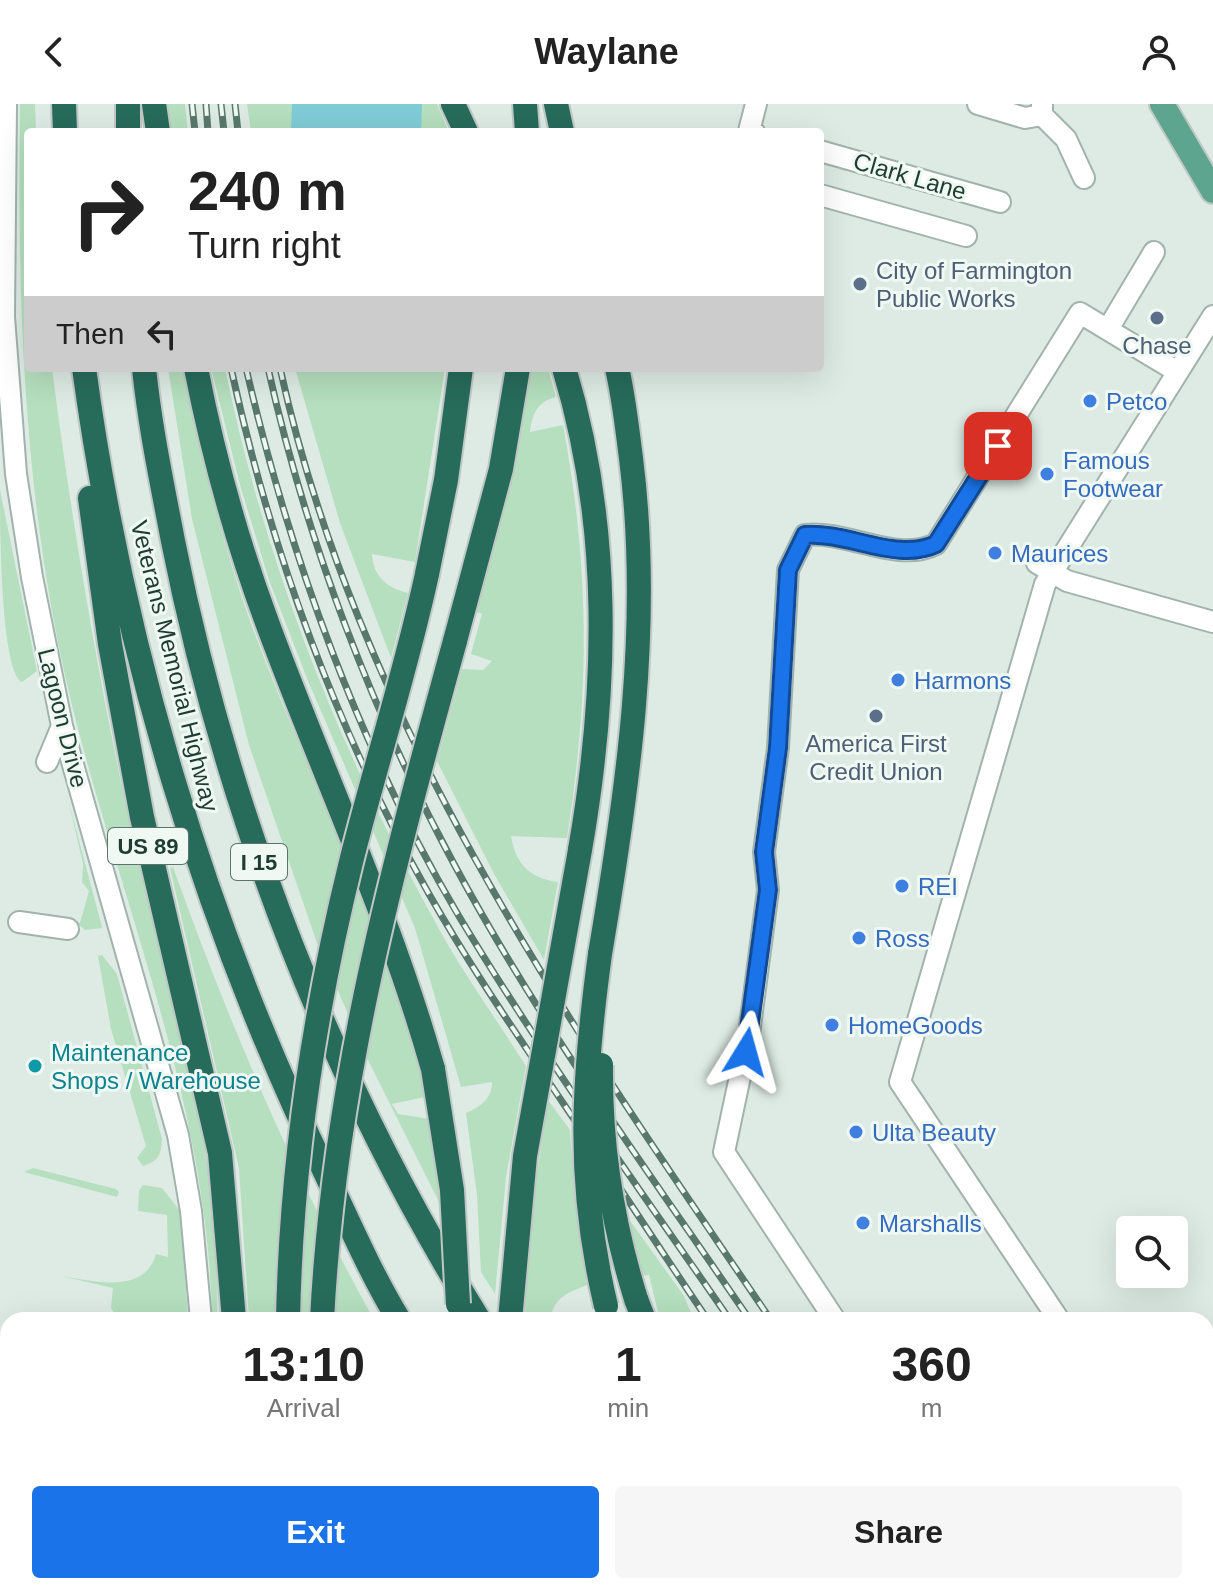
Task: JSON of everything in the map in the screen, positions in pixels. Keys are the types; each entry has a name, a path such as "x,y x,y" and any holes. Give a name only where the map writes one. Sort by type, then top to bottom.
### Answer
{"highway":[{"path":"64,104 65,128"},
{"path":"128,104 128,128"},
{"path":"154,104 157,128"},
{"path":"453,104 466,128"},
{"path":"468,104 468,128"},
{"path":"525,104 527,128"},
{"path":"556,104 561,128"},
{"name":"US 89","path":"82,372 92,520 110,644 142,817 220,1153 233,1312"},
{"name":"Veterans Memorial Highway","path":"83,372 97,468 134,636 191,841 246,995 291,1102 395,1312"},
{"name":"Veterans Memorial Highway","path":"144,372 149,417 191,631 255,852 332,1050 433,1246 474,1312"},
{"path":"197,372 245,559 268,625 392,935 433,1069 452,1190 458,1312"},
{"path":"289,1312 301,1142 323,988 352,861 427,574 446,480 460,372"},
{"path":"323,1312 337,1150 356,1033 394,866 494,502 517,372"},
{"path":"511,1312 525,1156 580,850 598,731 602,654 598,550 583,446 565,372"},
{"path":"608,1312 589,1219 583,1126 600,954 636,712 641,631 639,528 618,372"},
{"path":"600,954 603,1149 618,1234 640,1309"}],"main road":[{"path":"1162,104 1213,191"}],"street":[{"name":"Lagoon Drive","path":"6,104 4,317 16,474 62,726 173,1111 191,1211 200,1312"},
{"path":"752,128 756,104"},
{"path":"978,104 1025,118 1042,110 1066,139 1084,178"},
{"name":"Clark Lane","path":"824,152 1000,202"},
{"path":"824,196 966,236"},
{"path":"1108,329 1154,252"},
{"path":"830,1312 724,1152 749,1034 768,890 764,852 778,748 788,570 805,535 823,533 908,551 924,550 936,544 1080,313 1178,372"},
{"path":"1054,1312 900,1082 1045,568 1213,316"},
{"path":"1045,568 1067,581 1213,622"},
{"path":"47,762 62,726"},
{"path":"19,922 68,929"}],"green space":[{"path":"20,104 35,104 36,128 24,128 24,356 20,260"},
{"path":"166,104 185,104 188,128 169,128"},
{"path":"247,104 437,104 447,128 250,128"},
{"path":"25,372 53,372 77,545 109,722 141,874 193,1085 204,1146 213,1220 218,1312 211,1312 197,1167 181,1092 96,795 59,645 45,568"},
{"path":"169,372 184,372 214,504 244,604 278,694 350,864 393,979 425,1097 392,1104 398,1114 430,1119 441,1206 369,1062 317,943 249,745 192,519"},
{"path":"212,372 226,372 242,442 284,586 338,725 402,860 438,927 526,1066 506,1177 495,1294 481,1272 477,1195 466,1113 484,1102 492,1082 461,1087 415,928 308,681 269,580 240,485"},
{"path":"296,372 444,372 415,562 372,554 375,569 382,580 408,593 391,658 340,523"},
{"path":"529,372 549,372 556,397 537,409 530,432 563,425 578,531 584,631 580,732 567,838 511,836 516,854 526,868 539,877 558,882 544,960 494,874 437,761 462,669 483,670 492,661 471,654 482,614 477,612 515,462"},
{"path":"0,490 37,671 22,682 15,672 9,652 5,624"},
{"path":"68,799 102,928 85,930 71,918 80,923 89,891 82,882 83,864"},
{"path":"173,867 264,1098 370,1312 248,1312 239,1168 170,868"},
{"path":"102,955 117,974 162,1139 158,1157 143,1166 137,1158 146,1146 111,1029 98,956"},
{"path":"548,1100 570,1130 574,1192 587,1285 558,1301 552,1312 525,1312 528,1236"},
{"path":"33,1168 119,1192 117,1197 24,1172"},
{"path":"143,1185 162,1188 181,1212 187,1312 113,1312 113,1288 61,1276 102,1282 130,1280 150,1267 156,1254 168,1257 167,1215 138,1211 139,1191"},
{"path":"626,1215 684,1296 691,1312 658,1312 649,1275 641,1276"}],"water":[{"path":"292,104 422,104 421,128 291,128"}],"railway":[{"path":"192,104 195,128"},
{"path":"206,104 208,128"},
{"path":"221,104 224,128"},
{"path":"235,104 238,128"},
{"path":"232,372 266,504 310,638 336,704 396,832 477,974 703,1312"},
{"path":"247,372 284,510 332,651 360,720 424,854 524,1020 724,1312"},
{"path":"269,372 301,496 344,622 395,746 424,805 487,923 558,1039 744,1312"},
{"path":"281,372 315,498 361,625 417,747 479,866 548,983 620,1097 766,1312"}],"place":[{"name":"City of Farmington Public Works","path":"860,284"},
{"name":"Chase","path":"1157,318"},
{"name":"Petco","path":"1090,401"},
{"name":"Famous Footwear","path":"1047,474"},
{"name":"Maurices","path":"995,553"},
{"name":"Harmons","path":"898,680"},
{"name":"America First Credit Union","path":"876,716"},
{"name":"REI","path":"902,886"},
{"name":"Ross","path":"859,938"},
{"name":"HomeGoods","path":"832,1025"},
{"name":"Maintenance Shops / Warehouse","path":"35,1066"},
{"name":"Ulta Beauty","path":"856,1132"},
{"name":"Marshalls","path":"863,1223"}],"route":[{"path":"746,1052 768,890 764,852 778,748 780,667 785,645 788,570 796,546 805,535 823,533 908,551 924,550 936,544 998,446"}]}
